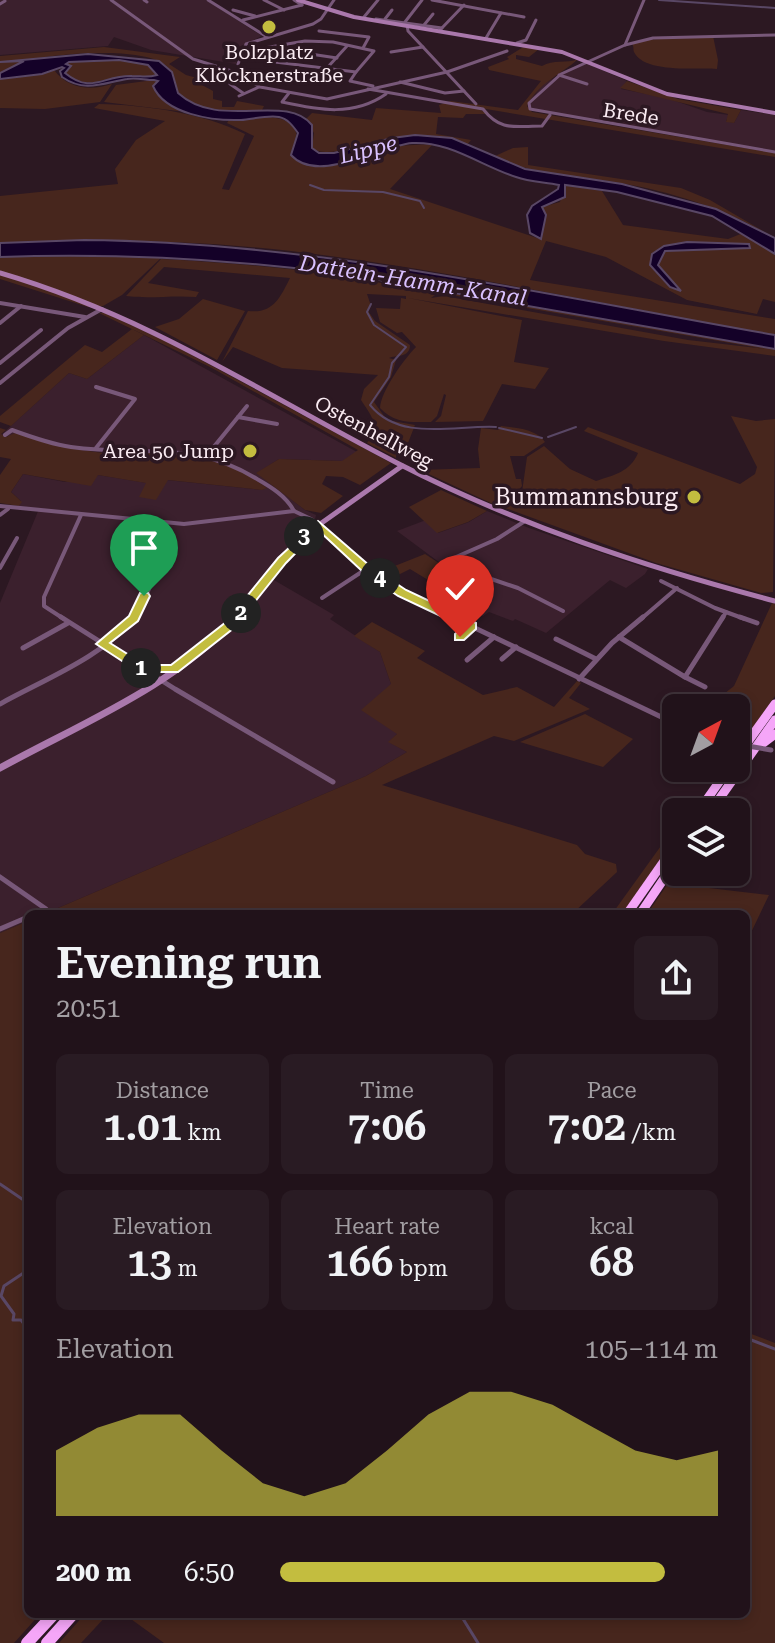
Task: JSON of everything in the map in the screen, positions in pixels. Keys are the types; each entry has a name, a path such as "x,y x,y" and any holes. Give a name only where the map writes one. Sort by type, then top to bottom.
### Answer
{"highway":[{"path":"750,739 775,704"},
{"path":"720,798 775,720"},
{"path":"753,751 775,734"},
{"path":"630,910 662,864"},
{"path":"643,910 662,882"},
{"path":"27,1643 50,1618"},
{"path":"47,1643 69,1618"}],"main road":[{"path":"298,2 326,11 517,43 585,59 667,94 775,113"},
{"name":"Ostenhellweg","path":"0,273 103,308 165,337 402,466 525,521 638,562 775,601"},
{"path":"0,768 174,669 230,625 282,560 318,524 402,466"}],"street":[{"path":"111,0 193,59 239,74 260,87 329,99 447,72 507,51"},
{"path":"208,0 268,37"},
{"path":"264,0 284,10"},
{"path":"305,0 311,3"},
{"path":"238,64 244,46 309,26 334,0"},
{"path":"364,17 378,0"},
{"path":"422,0 406,28 476,104"},
{"path":"432,0 524,17"},
{"path":"625,45 644,0"},
{"path":"0,4 5,1"},
{"path":"242,21 284,10 298,2"},
{"path":"348,14 441,29 464,5"},
{"path":"233,10 256,17"},
{"path":"384,20 392,10"},
{"path":"486,38 501,13"},
{"path":"423,26 433,14"},
{"path":"517,43 526,40 536,20"},
{"path":"325,30 332,24"},
{"path":"309,26 319,31 370,37 362,49"},
{"path":"339,32 345,26"},
{"path":"352,34 357,29"},
{"path":"318,38 319,31"},
{"path":"364,89 483,109 494,123 503,127 542,126 550,115 533,111 528,106 558,75 585,59 653,38 775,35"},
{"path":"356,72 284,62 262,58 257,54 264,48 318,38 362,49 375,53 350,81 374,87"},
{"path":"326,69 348,46"},
{"path":"406,50 423,47"},
{"path":"284,62 297,52 337,58"},
{"path":"198,72 211,64"},
{"path":"464,66 472,71"},
{"name":"Brede","path":"558,75 587,84"},
{"path":"398,81 411,87 445,93 465,91"},
{"path":"230,84 241,95 260,87"},
{"path":"290,92 282,102 336,111 356,110 388,93"},
{"path":"409,106 416,98"},
{"path":"356,110 361,114"},
{"name":"Brede","path":"550,115 775,152"},
{"path":"0,303 86,318"},
{"path":"0,323 22,306"},
{"path":"0,383 103,308"},
{"path":"0,363 41,330"},
{"path":"25,344 43,349"},
{"path":"95,449 135,399 96,387"},
{"path":"208,454 247,406"},
{"path":"238,417 277,424"},
{"path":"5,435 12,430 59,444 95,449 175,449 208,454 249,473 286,499 294,511 318,524 366,569 406,595 662,718"},
{"path":"0,506 184,524 294,511"},
{"path":"0,515 8,509"},
{"path":"81,515 42,600 46,608 158,679 333,782"},
{"path":"525,521 447,563 518,588 563,611"},
{"path":"0,568 17,538"},
{"path":"0,704 102,644 134,619 166,546"},
{"path":"0,555 7,556"},
{"path":"456,567 460,564 457,559"},
{"path":"322,598 366,569"},
{"path":"661,581 757,623"},
{"path":"579,679 619,637 677,588"},
{"path":"685,677 726,612"},
{"path":"23,648 69,622"},
{"path":"460,637 472,626"},
{"path":"467,660 494,637"},
{"path":"619,637 705,687"},
{"path":"556,639 596,659"},
{"path":"502,659 516,647"},
{"path":"143,669 174,669"},
{"path":"750,747 773,751"},
{"path":"0,877 46,909 44,910"},
{"path":"0,929 24,919"}],"shaded area":[{"path":"0,0 206,0 262,36 241,46 236,64 151,50 114,37 108,46 0,55"},
{"path":"713,36 717,69 649,64 634,52 632,44 644,40"},
{"path":"525,46 539,49 529,57 516,55 516,59 542,66 578,59 537,91 527,106 532,112 775,153 775,157 474,107 489,114 466,114 463,118 438,117 436,134 471,140 467,145 440,137 418,135 330,152 312,148 314,133 306,119 312,113 372,120 376,108 441,113 439,105 451,101 518,110 541,81 489,70 488,67 509,59 507,57"},
{"path":"104,47 180,57 169,64 186,75 208,81 202,85 213,91 213,99 222,101 222,107 234,107 237,101 264,106 262,110 228,111 197,105 178,93 172,74 165,65 139,56 102,53 47,57 26,61 0,73 0,56"},
{"path":"119,60 148,65 157,75 82,82 65,73 69,69 64,64 69,62"},
{"path":"584,62 627,81 621,89 729,115 726,121 734,123 741,110 775,115 775,153 529,110 527,103 545,83"},
{"path":"54,70 66,81 80,87 112,84 100,102 45,109 0,108 0,79"},
{"path":"158,81 154,84 158,95 186,112 104,102 116,85"},
{"path":"627,81 678,99 741,110 734,123 726,122 728,114 620,88"},
{"path":"99,104 174,112 245,134 222,189 229,190 254,136 227,123 229,120 261,117 282,119 290,124 296,131 297,142 329,165 354,163 394,146 433,144 390,189 540,239 546,216 542,207 560,202 564,185 602,191 623,225 728,239 743,233 775,254 775,302 763,299 757,314 687,300 606,257 546,241 530,280 775,319 775,335 473,279 291,251 146,241 0,243 0,196 118,184 115,169 136,140 165,121 94,108"},
{"path":"528,147 528,165 681,188 710,200 775,238 715,209 672,195 535,170 493,157 513,148"},
{"path":"163,256 122,295 103,306 88,307 0,279 0,257"},
{"path":"161,259 333,275 435,295 431,298 444,296 688,340 766,349 387,284 389,282 775,349 775,356 664,341 408,298 522,320 514,362 549,368 535,389 502,384 483,421 435,422 441,416 444,394 437,416 431,422 403,421 391,417 380,408 381,401 400,367 416,347 402,332 397,333 380,322 376,308 400,309 401,298 406,299 406,296 367,294 371,306 368,311 375,321 410,345 405,354 389,358 396,360 391,377 374,402 387,420 415,425 408,443 396,451 396,458 367,443 374,426 361,400 364,389 378,375 282,368 233,347 222,362 248,311 270,307 290,278 164,267 148,283 199,292 196,297 126,296"},
{"path":"203,299 245,311 217,360 155,327 179,319"},
{"path":"99,313 168,342 391,463 360,485 343,477 326,476 322,484 343,496 321,513 305,510 256,473 279,459 342,461 358,450 212,368"},
{"path":"132,329 144,335 87,379 69,373 11,426 0,422 0,416 85,345 102,352"},
{"path":"144,335 357,452 343,461 279,459 257,473 316,515 314,523 267,576 334,615 330,619 380,652 391,684 397,734 389,742 407,752 366,776 53,910 24,910 24,923 0,933 0,603 39,509 19,506 21,501 11,492 23,474 65,482 98,475 147,483 167,480 266,488 165,451 158,454 103,453 1,435 69,373 87,379"},
{"path":"731,416 756,421 775,419 773,592 761,593 656,563 497,505 522,492 527,457 544,446 570,469 596,481 631,465 638,453 584,431 588,427 740,484 755,474 757,467"},
{"path":"501,426 531,432 545,442 524,456 510,456 516,479 521,479 522,486 516,493 493,504 420,470 480,468 478,449 481,428 498,430"},
{"path":"0,428 6,430 1,434 6,437 15,433 74,449 103,453 183,452 238,468 267,488 168,480 156,500 139,497 146,483 98,475 91,486 23,474 11,492 22,502 19,506 0,503 0,475 11,459 0,457"},
{"path":"441,490 487,511 468,522 437,533 409,507"},
{"path":"487,511 648,569 626,588 610,580 546,633 515,619 513,621 489,612 483,616 464,609 471,599 433,583 451,571 397,531 426,520 438,533 469,522"},
{"path":"425,554 451,571 433,583 410,569 388,580 377,573"},
{"path":"772,603 775,604 775,696 750,733 750,694 724,694 734,686"},
{"path":"372,622 425,651 417,658 483,695 517,687 554,707 577,681 581,683 569,698 590,709 514,741 494,736 382,785 577,845 585,854 616,864 617,872 576,910 53,910 366,776 407,752 388,742 397,734 361,710 391,684 380,652 354,636"},
{"path":"585,714 633,739 603,767 520,742"},
{"path":"662,844 662,859 626,910 615,910"},
{"path":"666,886 769,895 750,935 750,910 650,910"},
{"path":"24,923 24,1618 36,1618 14,1643 0,1643 0,933"},
{"path":"750,1334 775,1343 775,1643 164,1643 130,1618 750,1618"},
{"path":"81,1618 104,1618 81,1643 59,1643"}],"water":[{"name":"Lippe","path":"88,54 159,61 172,72 178,93 195,104 232,111 286,111 300,116 312,125 312,148 319,153 334,153 415,135 452,138 525,169 622,184 716,209 775,238 775,254 712,216 617,192 565,185 565,197 542,207 546,215 541,239 530,233 527,215 532,206 558,189 559,185 516,177 452,150 426,143 398,146 332,165 303,163 291,155 298,133 282,118 270,116 229,120 191,114 159,96 153,86 158,81 133,78 94,86 78,85 62,77 62,67 42,74 0,79 0,73 24,61 0,62","holes":["119,60 148,65 157,75 122,76 83,83 65,73 71,66 66,64 69,62"]},
{"name":"Datteln-Hamm-Kanal","path":"84,240 258,250 431,273 775,335 775,349 345,274 216,261 130,257 0,257 0,243"},
{"path":"687,242 749,244 750,248 665,251 658,265 681,291 670,287 650,265 652,254 664,246"}],"waterway":[{"path":"659,0 775,8"},
{"path":"310,185 324,190 383,192 420,201 424,208"},
{"path":"371,304 367,312 374,325 406,347 392,363 389,377 370,405 396,424 412,428 496,427"},
{"path":"548,437 576,427"},
{"path":"499,428 542,438"},
{"path":"0,1184 24,1200"},
{"path":"24,1273 4,1286 1,1296 14,1314 13,1320 21,1320 24,1324"},
{"path":"750,1340 775,1349"},
{"path":"462,1618 478,1643"}],"place":[{"name":"Bolzplatz Klöcknerstraße","path":"269,27"},
{"name":"Area 50 Jump","path":"250,451"},
{"name":"Bummannsburg","path":"694,497"}],"route":[{"path":"144,596 134,619 102,644 143,669 174,669 230,625 282,560 318,524 366,569 402,593 472,626 460,637"}]}
